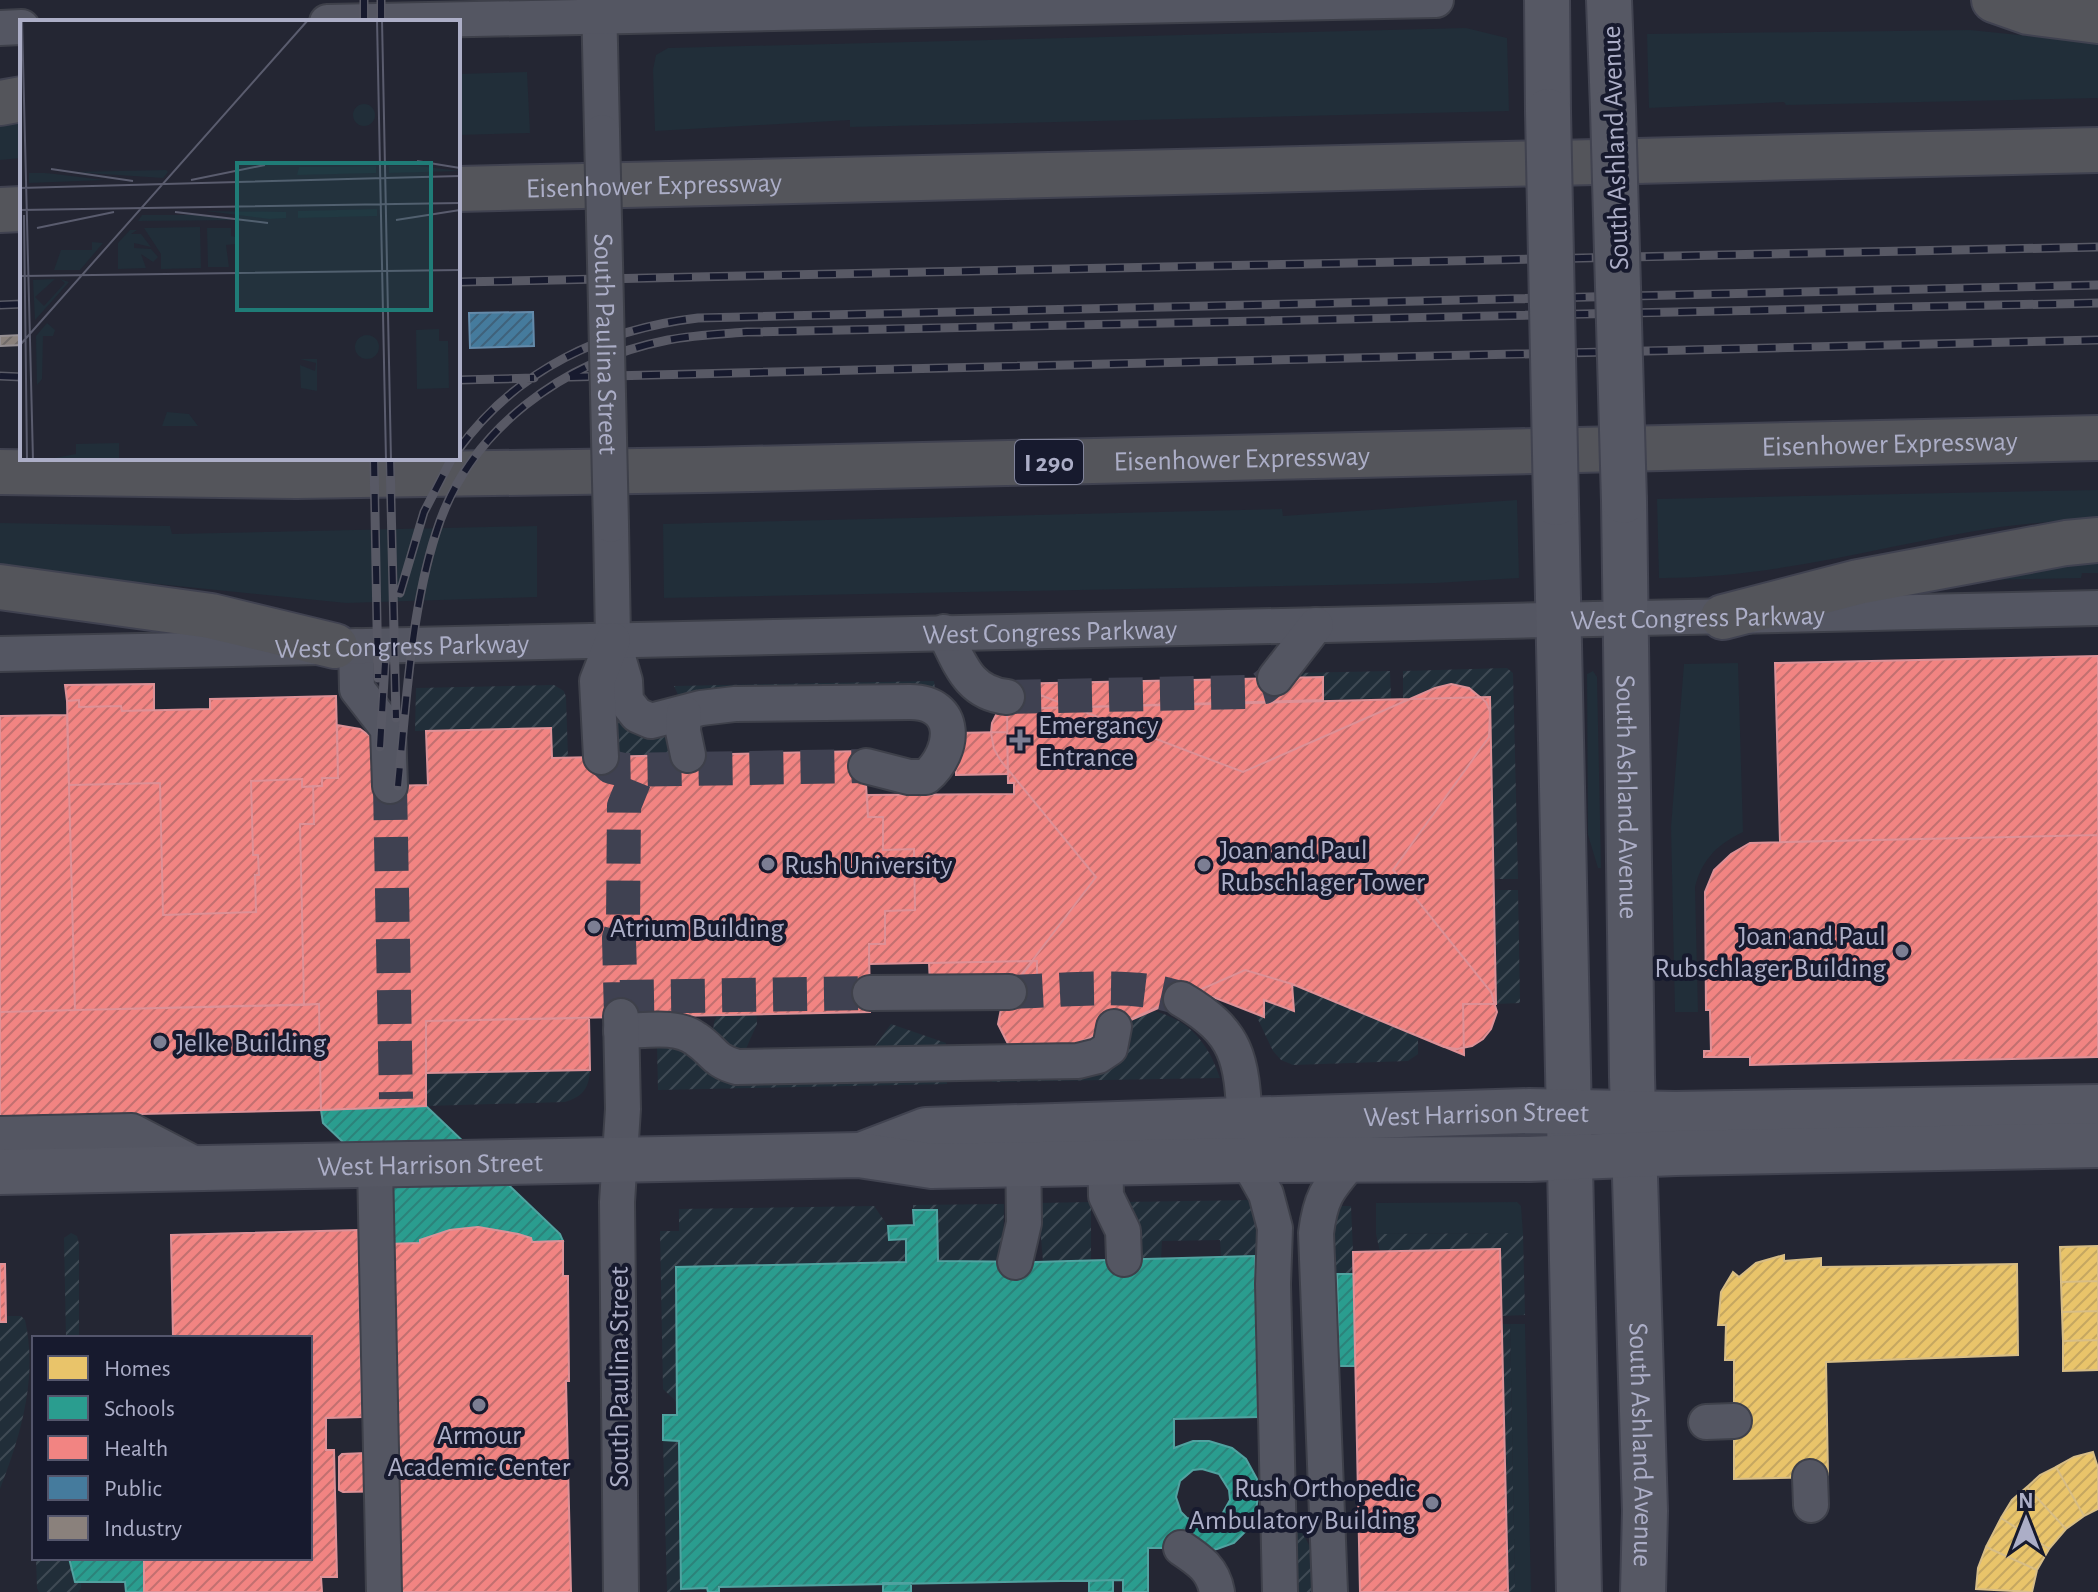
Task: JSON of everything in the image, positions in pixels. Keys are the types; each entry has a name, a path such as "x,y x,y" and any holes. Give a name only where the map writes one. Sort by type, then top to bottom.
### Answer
{"highway":[{"path":"1994,0 2028,12 2098,21"},
{"path":"0,103 20,99"},
{"name":"Eisenhower Expressway","path":"460,189 2098,150"},
{"path":"0,210 20,209"},
{"name":"Eisenhower Expressway","path":"0,472 296,476 657,471 2098,438"},
{"path":"1723,617 1872,579 2066,543 2098,540"},
{"path":"0,587 211,616 345,646"}],"main road":[{"path":"1547,0 1557,619 1579,1592"},
{"name":"South Ashland Avenue","path":"1609,0 1624,501 1634,1134 1645,1511 1643,1592"},
{"name":"West Harrison Street","path":"1246,1140 1353,1159 1570,1157 1634,1134 2098,1107"},
{"name":"West Harrison Street","path":"0,1172 859,1155 932,1166 1024,1145 1106,1161 1246,1140 1569,1111 1634,1134 2098,1145"},
{"path":"1576,1512 1645,1511"}],"street":[{"path":"366,20 599,8 1436,0"},
{"name":"South Paulina Street","path":"599,8 613,640"},
{"path":"0,28 20,27"},
{"name":"West Congress Parkway","path":"0,654 2098,608"},
{"path":"1275,678 1316,625"},
{"path":"944,632 976,686 992,695 1007,697"},
{"path":"613,640 625,681 626,701 637,715 651,721 735,704 926,702 940,713 947,728 945,755 939,766 926,777 909,777 866,766"},
{"path":"601,757 597,681 613,640"},
{"path":"345,646 357,689 388,729 390,786"},
{"path":"684,713 683,731 688,755"},
{"path":"870,993 1009,992"},
{"path":"1181,999 1219,1027 1235,1051 1242,1071 1246,1140 1275,1228 1273,1284 1280,1592"},
{"name":"South Paulina Street","path":"621,1592 617,1202 623,1109 621,1024 683,1032 699,1027 718,1061 737,1067 1078,1061 1098,1056 1110,1048 1114,1027"},
{"path":"0,1134 132,1131 203,1169"},
{"path":"1024,1145 1024,1262"},
{"path":"1330,1592 1316,1233 1320,1207 1326,1193 1353,1159"},
{"path":"1106,1161 1123,1231 1113,1260"},
{"path":"375,1166 384,1592"},
{"path":"1181,1548 1205,1564 1215,1580 1217,1592"}],"shaded area":[{"path":"1466,28 1507,38 1509,111 850,127 850,120 655,131 653,70 656,55 668,48"},
{"path":"1970,30 2098,43 2098,98 1786,105 1784,102 1649,108 1647,34"},
{"path":"527,72 530,133 460,135 460,74"},
{"path":"20,116 20,158 0,160 0,120"},
{"path":"2098,490 2098,517 2000,527 1745,573 1659,578 1657,499"},
{"path":"1517,500 1519,578 1436,583 664,598 663,524 1282,509 1283,516"},
{"path":"0,523 170,526 172,534 537,526 537,597 346,603 0,568"},
{"path":"2098,554 2098,573 2082,573 2081,578 1975,580"},
{"path":"1738,663 1743,832 1712,854 1698,877 1695,887 1698,1012 1675,1012 1671,827 1684,664"},
{"path":"1507,668 1513,673 1518,879 1495,879 1490,698 1403,698 1403,671"},
{"path":"1390,671 1391,698 1323,700 1323,678 1289,678 1294,673"},
{"path":"1593,671 1597,677 1601,868 1598,868 1588,835 1587,674"},
{"path":"934,681 935,689 703,694 680,699 674,686"},
{"path":"554,685 564,691 566,697 568,758 552,758 551,728 415,731 416,688"},
{"path":"611,702 669,733 678,755 615,756"},
{"path":"1495,890 1518,890 1520,1003 1496,1004"},
{"path":"1292,984 1413,1034 1418,1039 1418,1054 1408,1061 1293,1065 1281,1060 1273,1051 1245,992"},
{"path":"756,1005 757,1024 745,1051 737,1053 713,1031 714,1022 720,1010"},
{"path":"1140,1008 1169,1016 1191,1030 1208,1050 1220,1078 992,1082 991,1074 1094,1071 1127,1013"},
{"path":"891,1024 946,1043 946,1055 876,1053 875,1046"},
{"path":"657,1046 946,1074 947,1084 658,1090"},
{"path":"590,1070 584,1091 565,1102 426,1106 426,1073"},
{"path":"1254,1200 1261,1212 1261,1275 1256,1276 1255,1256 1221,1257 1220,1240 1162,1241 1161,1258 1134,1258 1123,1202"},
{"path":"1091,1202 1091,1260 1043,1261 1038,1203"},
{"path":"1517,1202 1521,1206 1523,1233 1376,1234 1376,1203"},
{"path":"1004,1204 1003,1262 938,1261 937,1211 913,1210 913,1205"},
{"path":"874,1206 888,1226 889,1240 906,1239 906,1262 676,1267 677,1402 663,1389 660,1231 679,1231 679,1209"},
{"path":"1330,1206 1351,1206 1354,1274 1337,1274 1326,1240"},
{"path":"71,1233 77,1236 79,1244 79,1336 66,1336 64,1238"},
{"path":"1523,1233 1525,1315 1501,1316 1500,1249 1380,1252 1376,1234"},
{"path":"1289,1300 1292,1303 1297,1522 1313,1553 1313,1592 1295,1592"},
{"path":"6,1316 21,1316 25,1320 30,1363 21,1427 0,1489 0,1322 6,1322"},
{"path":"1502,1324 1510,1324 1515,1592 1508,1592"},
{"path":"1510,1324 1525,1324 1531,1592 1515,1592"},
{"path":"663,1440 679,1441 681,1592 667,1592"},
{"path":"36,1560 81,1560 81,1588 78,1592 39,1592"}],"building: Homes":[{"path":"2098,1246 2098,1281 2061,1282 2060,1247"},
{"path":"1784,1255 1784,1261 1821,1258 1821,1267 2017,1264 2018,1355 1826,1362 1828,1477 1734,1479 1734,1360 1725,1360 1726,1325 1718,1325 1721,1292 1733,1272 1739,1277 1756,1263"},
{"path":"2098,1281 2098,1311 2062,1312 2061,1282"},
{"path":"2098,1311 2098,1340 2063,1341 2062,1312"},
{"path":"2098,1340 2098,1370 2063,1371 2063,1341"},
{"path":"2093,1452 2098,1468 2098,1509 2084,1516 2056,1467 2074,1457"},
{"path":"2056,1467 2084,1516 2066,1529 2027,1487 2040,1475"},
{"path":"2027,1487 2066,1529 2049,1549 2001,1518 2012,1500"},
{"path":"2001,1518 2049,1549 2037,1570 1986,1547"},
{"path":"1986,1547 2037,1570 2032,1592 1976,1589 1978,1568"}],"building: Schools":[{"path":"426,1106 560,1234 563,1241 532,1242 531,1238 518,1234 478,1227 450,1230 420,1240 420,1243 389,1244 387,1184 323,1123 321,1110"},
{"path":"913,1210 937,1210 938,1261 1034,1262 1255,1256 1258,1417 1174,1419 1174,1448 1193,1441 1209,1441 1232,1448 1246,1459 1257,1479 1258,1497 1255,1516 1248,1529 1234,1543 1217,1549 1198,1552 1181,1548 1148,1548 1148,1592 1123,1592 1123,1580 719,1587 719,1592 708,1592 707,1588 681,1589 679,1441 663,1440 663,1415 677,1415 676,1267 906,1262 906,1239 889,1240 888,1226 914,1225","holes":["1193,1470 1219,1474 1229,1490 1230,1500 1221,1516 1204,1523 1187,1518 1181,1512 1176,1497 1180,1481"]},
{"path":"1337,1274 1354,1274 1355,1366 1339,1366"},
{"path":"312,1460 332,1460 334,1560 312,1560"},
{"path":"70,1560 144,1560 144,1592 126,1592 125,1582 75,1582"},
{"path":"1113,1580 1113,1592 1089,1592 1089,1581"},
{"path":"883,1583 911,1583 911,1592 883,1592"}],"building: Health":[{"path":"2098,656 2098,835 1780,842 1775,663"},
{"path":"1323,677 1323,700 1007,709 1006,684"},
{"path":"154,684 154,710 122,711 121,706 79,707 79,700 67,701 65,685"},
{"name":"Joan and Paul Rubschlager Tower","path":"1451,684 1469,688 1486,702 1490,712 1489,737 1393,870 1491,992 1497,1012 1491,1029 1483,1039 1472,1046 1457,1049 1444,1047 1292,984 1245,970 1049,1056 1009,1046 998,1024 1003,999 1096,877 1001,761 994,749 991,733 998,711 1020,695 1035,693 1243,772 1435,688"},
{"path":"336,696 338,778 322,778 322,786 302,787 302,779 251,781 253,855 258,855 259,875 255,875 256,912 163,915 160,783 69,785 67,701 79,700 79,707 121,706 122,711 210,709 210,699"},
{"name":"Joan and Paul Rubschlager Tower","path":"1490,697 1496,1004 1463,1004 1464,1055 1292,984 1294,1011 1264,1000 1264,1017 1213,997 1176,999 1049,1056 1009,1046 998,1024 1003,999 1033,961 869,964 869,944 885,944 885,911 915,910 914,849 883,850 883,817 868,817 867,795 1014,794 1014,783 1008,783 1007,709"},
{"path":"67,715 75,1010 0,1012 0,716"},
{"name":"Atrium Building","path":"337,725 360,729 377,741 387,786 428,785 426,731 551,728 552,758 864,751 868,817 883,817 883,850 914,849 915,910 885,911 885,944 869,944 870,1012 426,1021 426,1106 321,1110 319,1004 304,1005 300,824 314,824 313,786 322,786 322,778 338,778"},
{"path":"1007,732 1008,774 956,775 955,733"},
{"path":"302,779 302,787 313,786 314,824 300,824 304,1005 75,1010 69,785 160,783 163,915 256,912 255,875 259,875 258,855 253,855 251,781"},
{"name":"Joan and Paul Rubschlager Building","path":"2098,835 2098,1057 1750,1065 1750,1057 1704,1057 1704,1051 1711,1051 1710,1010 1706,1010 1705,892 1714,870 1731,854 1750,843"},
{"path":"1037,961 1037,983 930,985 929,963"},
{"name":"Jelke Building","path":"319,1004 321,1110 0,1117 0,1012"},
{"path":"589,1018 590,1070 426,1073 426,1021"},
{"name":"Armour Academic Center","path":"478,1227 518,1234 531,1238 532,1242 563,1241 563,1276 568,1276 569,1381 566,1381 571,1592 396,1592 395,1491 339,1490 339,1457 342,1454 392,1452 389,1244 420,1243 420,1240 450,1230"},
{"path":"358,1230 362,1417 326,1418 326,1450 334,1450 337,1577 321,1577 322,1592 144,1592 144,1560 312,1560 312,1336 173,1336 171,1235"},
{"name":"Rush Orthopedic Ambulatory Building","path":"1500,1249 1508,1592 1360,1592 1353,1252"},
{"path":"0,1264 5,1264 6,1322 0,1322"}],"building: Public":[{"path":"533,312 534,346 470,348 469,313"}],"building: Industry":[{"path":"20,335 20,345 0,346 0,336"}],"tunnel":[{"path":"1007,697 1246,692 1264,687 1275,678"},
{"path":"601,757 611,767 624,770 866,766"},
{"path":"621,1016 619,938 623,924 624,806 635,779 646,769"},
{"path":"390,786 396,1099"},
{"path":"1009,992 1121,989 1164,993 1181,999"},
{"path":"620,997 870,993"}],"railway":[{"path":"364,0 364,20"},
{"path":"381,0 381,20"},
{"path":"460,282 2098,247"},
{"path":"460,448 507,397 564,358 629,332 698,318 2098,285"},
{"path":"398,786 421,594 436,533 451,496 471,462 496,432 525,405 558,382 630,350 678,338 747,332 2098,303"},
{"path":"0,305 20,304"},
{"path":"570,377 2098,340"},
{"path":"0,376 20,377"},
{"path":"460,380 534,378"},
{"path":"374,460 378,678"},
{"path":"390,460 396,718"},
{"path":"400,593 424,512 451,460"},
{"path":"380,747 385,663"}],"place":[{"name":"Emergancy Entrance","path":"1020,740"},
{"name":"Rush University","path":"768,864"},
{"name":"Joan and Paul Rubschlager Tower","path":"1204,865"},
{"name":"Atrium Building","path":"594,927"},
{"name":"Joan and Paul Rubschlager Building","path":"1902,951"},
{"name":"Jelke Building","path":"160,1042"},
{"name":"Armour Academic Center","path":"479,1405"},
{"name":"Rush Orthopedic Ambulatory Building","path":"1432,1503"}]}
